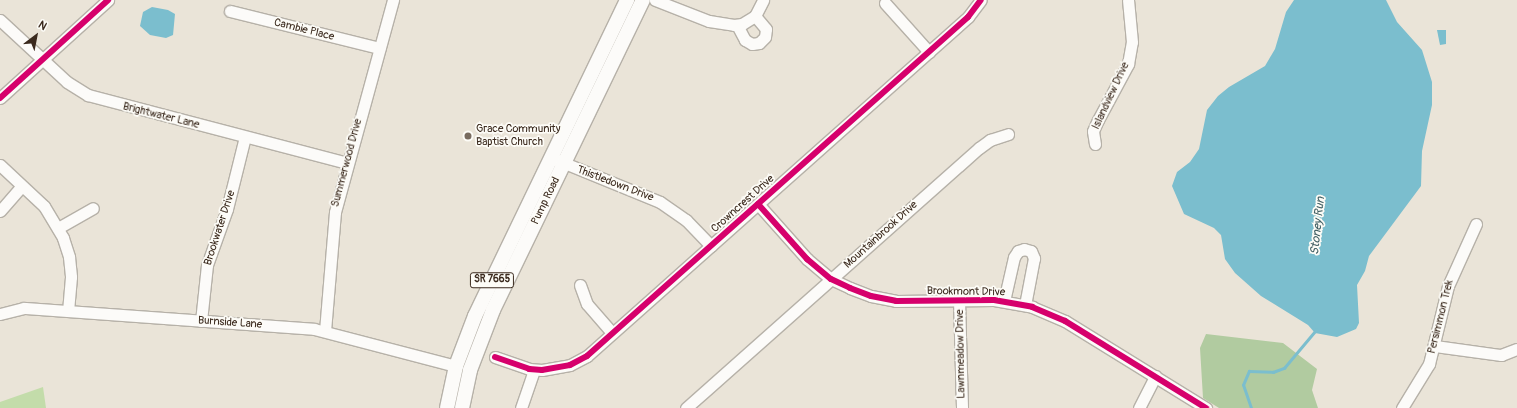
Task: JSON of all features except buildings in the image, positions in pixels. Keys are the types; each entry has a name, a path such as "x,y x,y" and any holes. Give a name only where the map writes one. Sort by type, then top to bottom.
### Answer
{"main road":[{"name":"Pump Road","path":"462,408 470,370 483,334 627,0"},
{"name":"Pump Road","path":"447,408 456,366 475,316 643,0"}],"street":[{"path":"0,98 108,0"},
{"name":"Summerwood Drive","path":"324,331 334,219 347,163 394,0"},
{"path":"655,0 709,21 737,25 755,16 763,0"},
{"name":"Crowncrest Drive","path":"495,357 534,370 561,368 577,362 711,246 929,52 968,17 981,0"},
{"name":"Islandview Drive","path":"1095,144 1093,130 1128,64 1132,36 1128,0"},
{"path":"885,2 929,52"},
{"name":"Cambie Place","path":"230,11 379,48"},
{"path":"737,25 745,40 752,44 760,43 765,37 766,30 755,16"},
{"name":"Brightwater Lane","path":"0,20 67,82 88,95 347,163"},
{"name":"Mountainbrook Drive","path":"686,408 979,148 990,140 1008,134"},
{"name":"Brookwater Drive","path":"201,321 207,265 227,209 246,137"},
{"name":"Thistledown Drive","path":"557,161 660,202 686,220 711,246"},
{"path":"0,165 44,206 58,228 69,257 68,311"},
{"path":"0,211 22,186"},
{"name":"Brookmont Drive","path":"758,204 807,259 831,279 864,294 883,299 1004,301 1025,305 1065,321 1206,408"},
{"path":"58,228 93,208"},
{"name":"Persimmon Trek","path":"1402,408 1421,381 1435,346 1448,286 1476,224"},
{"path":"1004,301 1014,257 1018,251 1024,249 1031,251 1034,258 1025,305"},
{"path":"580,285 586,304 612,333"},
{"name":"Lawnmeadow Drive","path":"960,300 962,408"},
{"name":"Burnside Lane","path":"0,314 24,308 324,331 456,366"},
{"path":"1435,346 1501,355 1517,349"},
{"path":"521,408 534,370"},
{"path":"1139,408 1155,376"}],"green space":[{"path":"1206,334 1283,343 1317,369 1312,390 1318,408 1219,408 1203,398 1200,348"},
{"path":"43,387 46,408 0,408 0,402"}],"water":[{"path":"1294,0 1386,0 1397,22 1422,50 1432,82 1432,105 1422,151 1421,186 1369,256 1365,271 1357,285 1359,323 1356,329 1337,337 1315,333 1308,325 1261,296 1235,273 1225,259 1221,235 1214,228 1184,214 1172,186 1177,172 1190,162 1199,149 1207,110 1218,96 1229,87 1265,66 1275,49 1286,12"},
{"path":"152,7 168,10 175,14 173,35 166,38 150,35 140,26 143,12"},
{"path":"1437,30 1446,30 1446,44 1440,45"}],"waterway":[{"name":"Stoney Run","path":"1251,408 1243,385 1249,371 1273,372 1284,368 1316,330"}],"cycle path":[{"path":"0,98 108,0"},
{"path":"495,357 529,369 542,370 570,365 587,356 968,17 981,0"},
{"path":"758,204 807,259 831,279 850,288 871,296 896,301 994,300 1032,307 1065,321 1206,408"}],"place":[{"name":"Grace Community Baptist Church","path":"468,136"}]}
